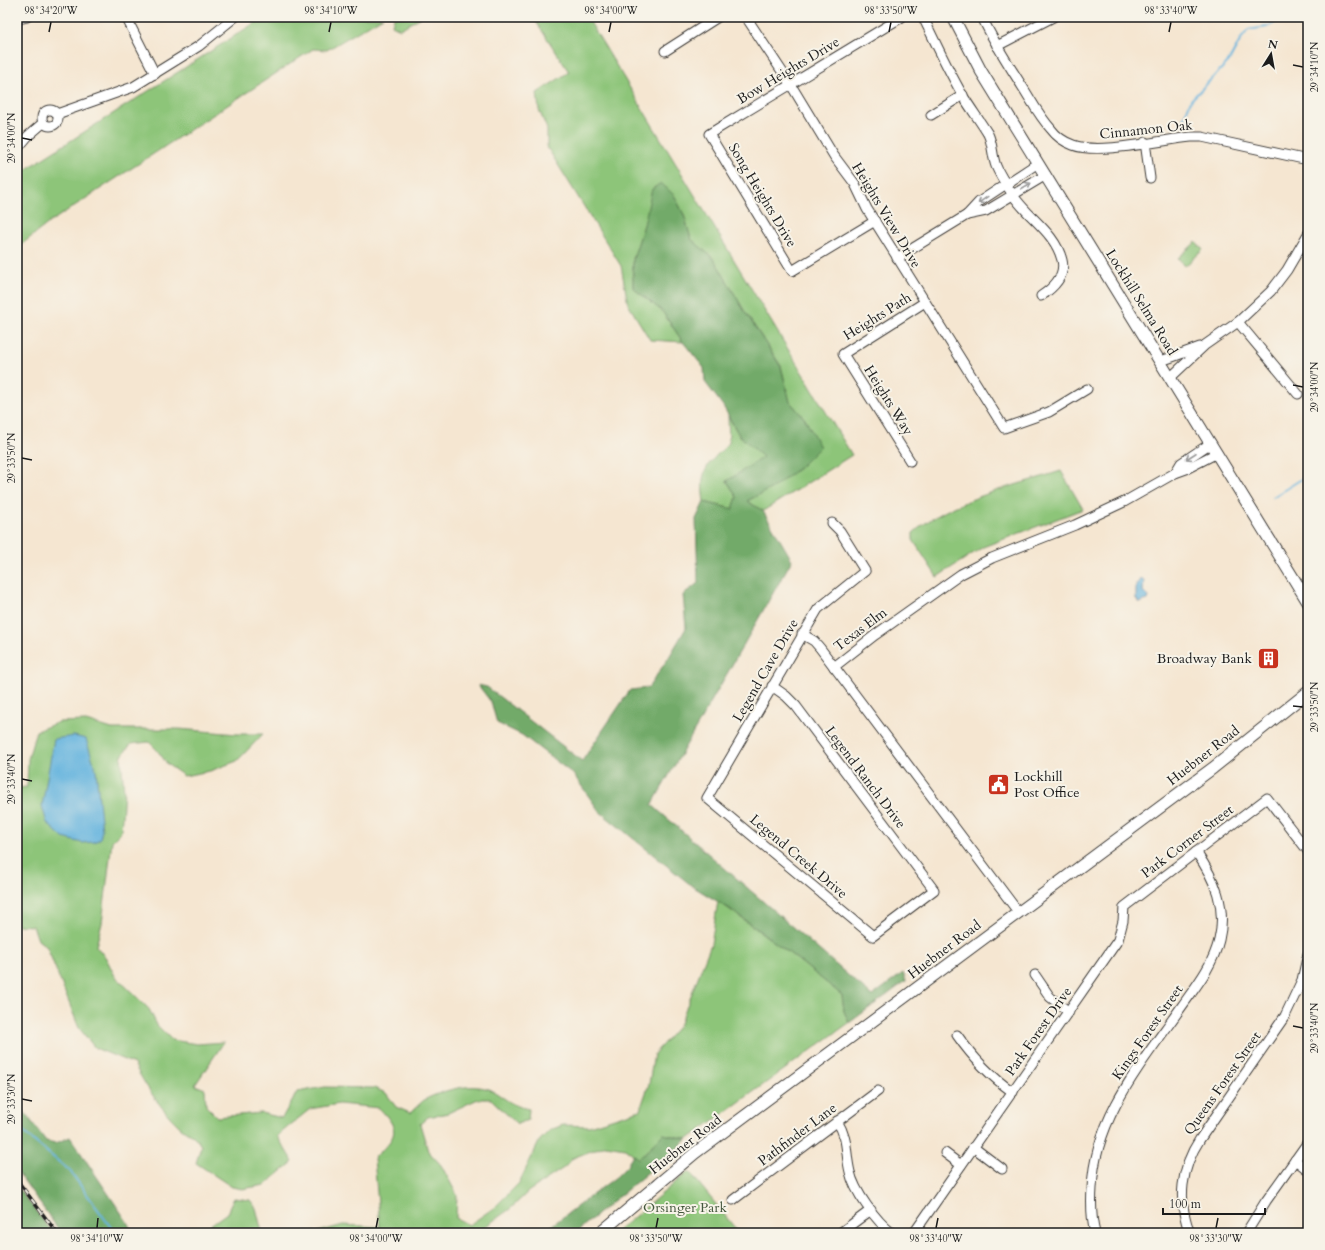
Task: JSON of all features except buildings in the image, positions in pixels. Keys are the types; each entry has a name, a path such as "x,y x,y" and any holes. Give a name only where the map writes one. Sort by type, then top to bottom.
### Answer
{"main road":[{"name":"Lockhill Selma Road","path":"953,17 981,71 1171,377 1308,602"},
{"name":"Huebner Road","path":"600,1233 695,1153 1213,768 1308,692"}],"street":[{"path":"17,19 27,17"},
{"path":"126,17 155,74"},
{"path":"17,149 28,136 43,123 48,126 54,125 58,120 57,114 120,92 155,74 200,46 235,17"},
{"path":"665,51 718,17"},
{"name":"Heights View Drive","path":"746,17 791,85 834,156 855,184 897,258 1004,428 1049,412 1087,389"},
{"name":"Bow Heights Drive","path":"709,134 902,17"},
{"path":"923,17 941,56 988,135 996,166 1006,184 1028,215 1053,240 1063,261 1059,280 1052,289 1041,296"},
{"name":"Cinnamon Oak","path":"982,17 997,46 1038,112 1062,140 1073,145 1086,148 1105,148 1145,142 1202,137 1308,160"},
{"path":"997,46 1053,17"},
{"path":"931,115 963,95"},
{"name":"Song Heights Drive","path":"709,134 792,271 875,221"},
{"path":"1145,142 1150,178"},
{"path":"897,258 967,215 979,202 1038,162"},
{"path":"967,215 986,211 1012,194 1046,175"},
{"path":"1171,377 1205,346 1238,322 1271,291 1287,270 1308,234"},
{"name":"Heights Path","path":"843,354 925,302"},
{"path":"1238,322 1298,394"},
{"path":"1161,361 1205,346"},
{"name":"Heights Way","path":"843,354 910,461"},
{"name":"Texas Elm","path":"1019,912 834,667 875,635 961,574 992,558 1075,525 1117,505 1174,472 1186,469 1214,448"},
{"name":"Legend Cave Drive","path":"707,798 818,609 865,571 840,531 832,524"},
{"path":"802,634 814,641 834,667"},
{"name":"Legend Ranch Drive","path":"772,686 786,696 796,706 934,890 873,936"},
{"name":"Legend Creek Drive","path":"707,798 873,936"},
{"name":"Park Corner Street","path":"1124,907 1267,798 1308,851"},
{"name":"Kings Forest Street","path":"1096,1233 1091,1212 1092,1179 1096,1155 1108,1120 1126,1087 1209,968 1217,949 1222,918 1219,898 1211,874 1196,852"},
{"name":"Park Forest Drive","path":"914,1233 1118,940 1123,921 1124,907"},
{"name":"Queens Forest Street","path":"1190,1233 1183,1205 1182,1185 1190,1156 1200,1139 1285,1016 1302,980 1308,954"},
{"path":"1035,975 1050,997 1068,1012"},
{"path":"957,1036 982,1067 997,1081 1013,1092"},
{"name":"Pathfinder Lane","path":"733,1200 878,1091"},
{"path":"837,1121 845,1136 852,1181 871,1210 892,1233"},
{"path":"1246,1233 1308,1142"},
{"path":"973,1147 1002,1169"},
{"path":"945,1153 961,1165"},
{"path":"1295,1160 1308,1170"},
{"path":"840,1233 871,1210"}],"green space":[{"path":"264,17 383,17 327,50 313,49 50,222 17,248 17,175"},
{"path":"394,17 421,17 400,29 392,25"},
{"path":"533,17 587,17 852,455 763,511 747,501 786,478 803,464 819,447 805,419 790,402 781,366 745,312 714,259 691,239 684,215 674,195 644,225 633,259 633,288 662,311 683,342 650,340 628,304 621,266 547,147 547,129 539,110 537,93 569,72"},
{"path":"661,183 674,195 684,215 691,239 714,259 745,312 781,367 790,402 805,419 820,447 799,468 774,487 747,501 763,511 792,560 652,805 872,996 903,973 906,981 849,1023 844,1011 842,995 788,952 730,909 692,886 599,811 573,774 522,735 497,723 491,702 478,685 487,687 582,761 630,690 648,688 686,628 683,595 698,583 696,519 704,502 733,509 737,497 727,481 763,457 739,435 723,406 705,382 704,368 683,342 662,311 633,288 633,259 644,225 652,189"},
{"path":"1196,242 1203,250 1185,266 1178,258"},
{"path":"728,416 739,435 764,457 727,481 737,497 733,509 704,502 703,491 706,468 729,443"},
{"path":"1061,471 1083,509 983,547 937,577 913,540 913,533 928,521 964,503 983,495"},
{"path":"86,721 112,729 179,729 237,734 263,734 237,761 210,771 184,776 168,765 149,742 131,744 121,757 124,791 121,832 112,841 102,923 96,946 106,958 115,976 149,1009 157,1025 172,1040 197,1044 224,1042 195,1085 205,1089 206,1106 217,1117 261,1113 282,1118 297,1092 325,1087 374,1088 386,1093 396,1107 410,1113 424,1100 449,1090 476,1087 493,1091 513,1104 529,1109 528,1120 517,1124 491,1099 478,1099 448,1113 428,1117 420,1124 428,1151 441,1165 457,1195 456,1218 469,1225 495,1207 519,1183 540,1140 550,1130 563,1125 589,1126 640,1110 649,1084 654,1054 679,1026 711,944 718,901 788,952 842,995 844,1011 849,1023 688,1139 663,1134 639,1159 625,1148 606,1145 573,1158 565,1167 529,1191 510,1209 476,1233 297,1233 307,1231 318,1232 343,1225 380,1227 374,1158 387,1145 393,1134 394,1129 387,1116 379,1108 339,1104 310,1109 277,1136 293,1162 265,1185 242,1189 232,1187 196,1163 201,1146 196,1138 182,1129 160,1105 143,1081 134,1064 95,1048 79,1028 47,947 38,940 33,926 17,925 17,854 19,854 17,840 17,788 27,787 28,759 36,731 59,722"},
{"path":"17,1102 46,1141 56,1143 70,1137 126,1220 133,1233 61,1233 17,1171"},
{"path":"663,1134 688,1139 575,1233 552,1233 551,1226 616,1177 627,1166 633,1154 639,1159"},
{"name":"Orsinger Park","path":"689,1171 739,1233 615,1233"},
{"path":"17,1187 22,1193 53,1233 17,1233"},
{"path":"234,1198 250,1200 256,1208 262,1232 269,1233 203,1233 206,1228 227,1213"}],"water":[{"path":"1141,578 1144,580 1143,591 1148,597 1147,600 1140,603 1136,599 1136,585"},
{"path":"74,736 86,739 96,770 102,830 100,839 94,842 82,843 63,838 47,823 42,806 54,739"}],"waterway":[{"path":"1183,120 1191,100 1229,61 1241,39 1248,30 1267,27 1285,17"},
{"path":"1273,497 1308,475"},
{"path":"17,1127 70,1171 115,1233"}],"railway":[{"path":"17,1180 57,1233"}],"place":[{"name":"Broadway Bank","path":"1268,658"},
{"name":"Lockhill Post Office","path":"998,784"}]}
